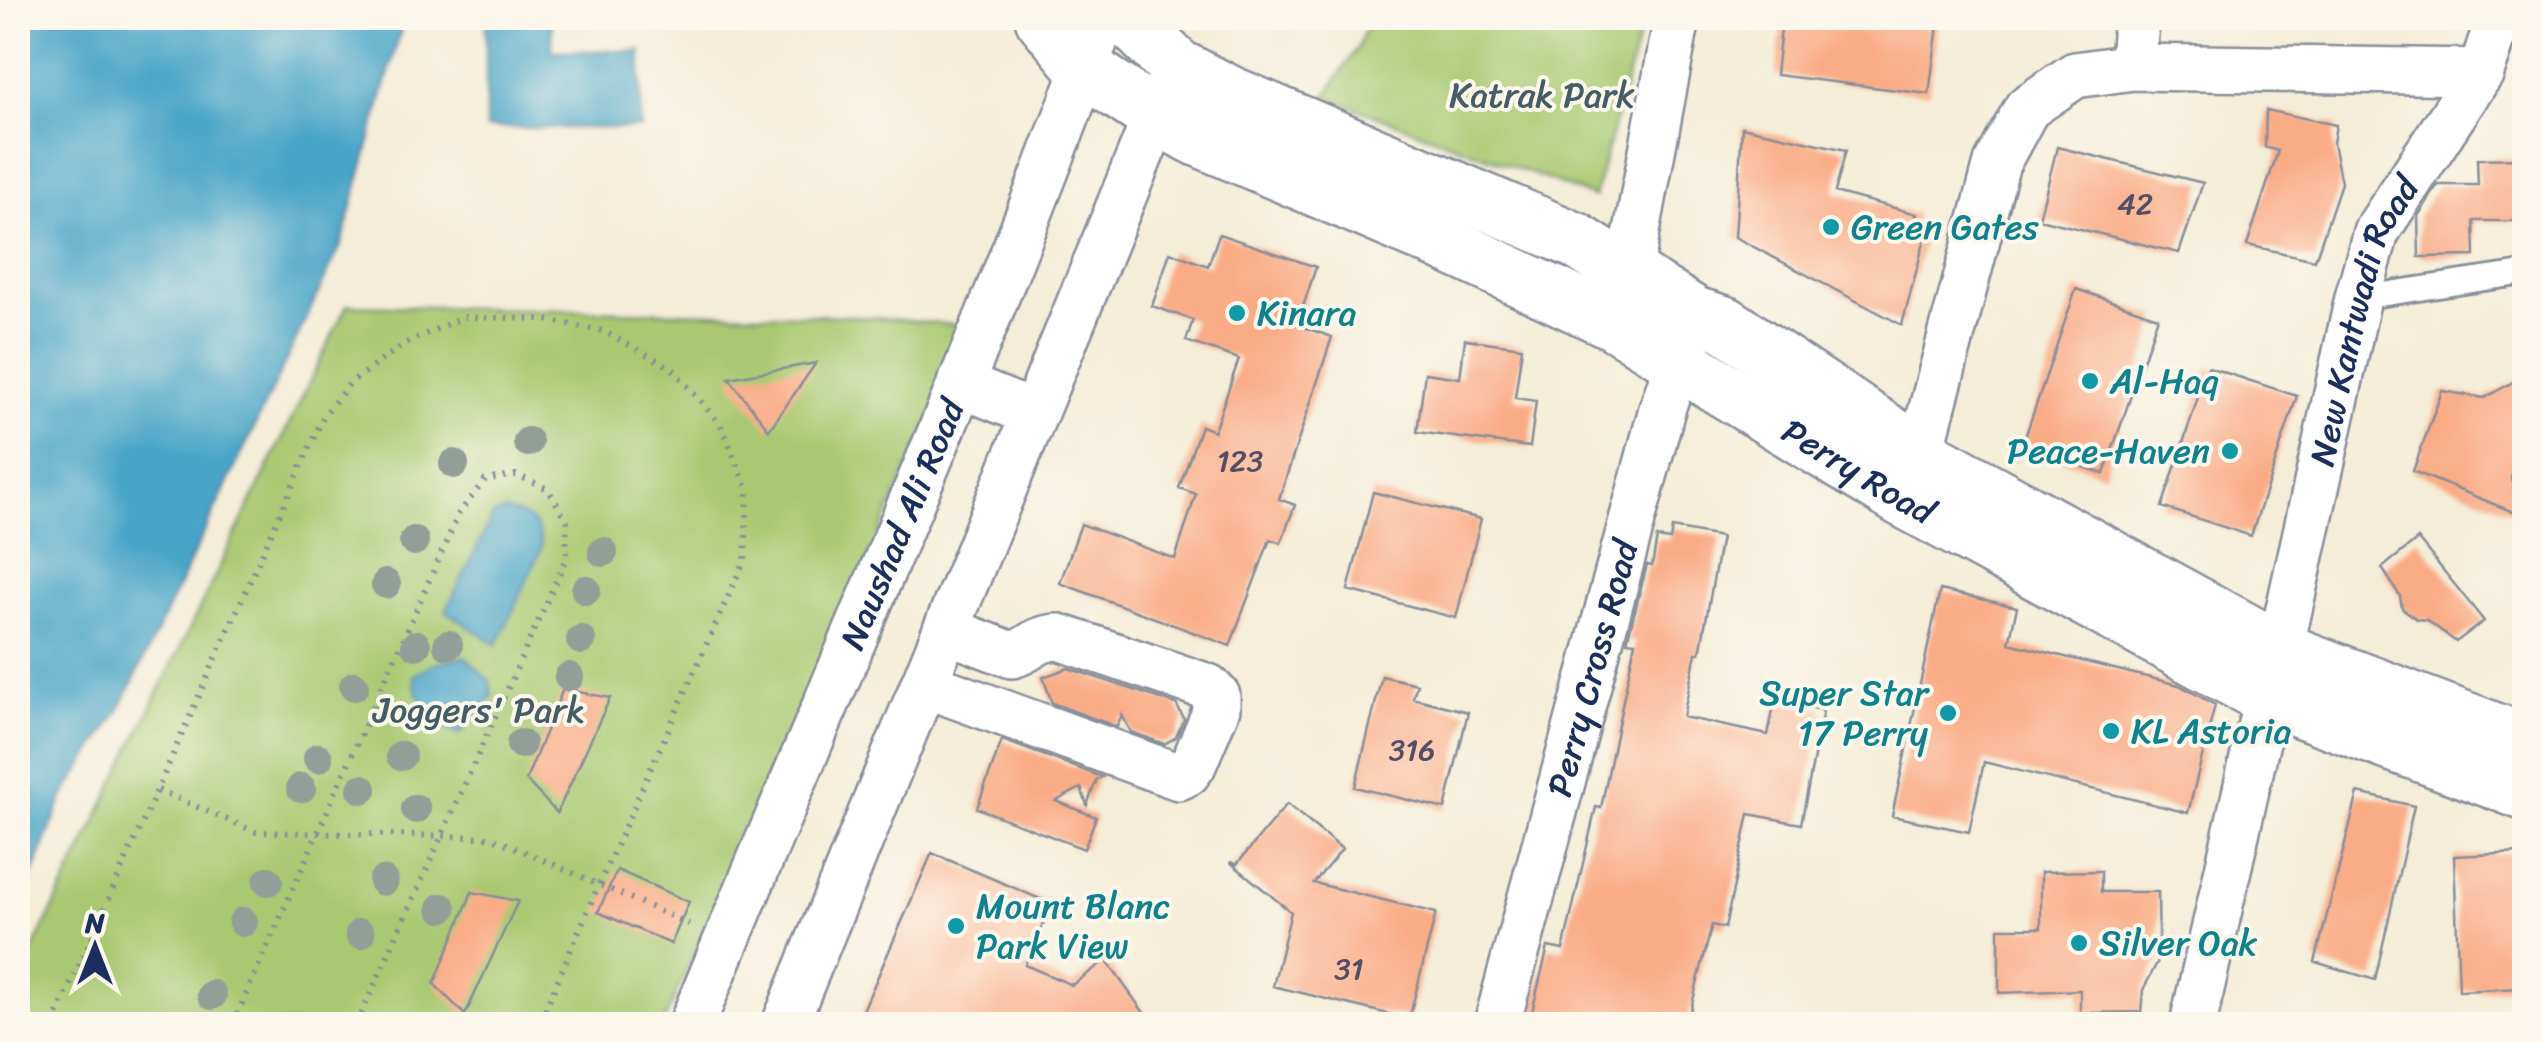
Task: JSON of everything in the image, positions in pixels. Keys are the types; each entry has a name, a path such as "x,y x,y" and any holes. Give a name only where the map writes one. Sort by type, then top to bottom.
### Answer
{"main road":[{"name":"Perry Road","path":"1042,18 1084,69 1178,128 1437,240 1621,298 1686,338 1725,324 1910,476 2273,673 2524,792"},
{"name":"Perry Road","path":"1127,18 1176,67 1228,93 1575,240 1621,298"},
{"name":"Perry Road","path":"1910,476 2223,618 2273,673 2524,742"}],"street":[{"name":"Naushad Ali Road","path":"692,1024 960,384 1103,18"},
{"path":"1621,298 1677,18"},
{"path":"2134,67 2136,18"},
{"name":"New Kantwadi Road","path":"2193,1024 2376,232 2481,72 2498,18"},
{"path":"785,1024 1034,414 1178,128 1176,67"},
{"path":"1910,476 1997,163 2028,108 2075,74 2134,67 2481,72"},
{"name":"Perry Cross Road","path":"1497,1024 1662,409 1686,338"},
{"path":"960,384 1034,414"},
{"path":"924,684 1179,778 1193,765 1217,708 1218,696 1208,687 1059,637 1038,640 1012,655 946,630"}],"lane":[{"path":"2358,298 2524,274"}],"path":[{"path":"53,1024 324,416 351,382 406,344 463,317 542,320 604,332 672,368 721,425 748,490 745,559 539,1024"},
{"path":"232,1024 459,513 485,480 516,475 548,489 567,520 566,560 357,1024"},
{"path":"158,790 256,832 492,837 726,940"}],"green space":[{"name":"Katrak Park","path":"1369,18 1644,18 1594,197 1325,97 1359,45"},
{"name":"Joggers' Park","path":"347,305 852,316 971,326 663,1024 18,1024 18,981"}],"water":[{"path":"18,18 404,18 342,243 120,709 63,797 18,912"},
{"path":"486,18 552,18 552,51 641,51 641,128 486,128"},
{"path":"505,511 533,522 541,550 497,645 446,611 493,515"},
{"path":"464,656 490,681 492,697 460,734 428,711 418,694 414,675 431,665"}],"building":[{"path":"1782,18 1939,18 1929,94 1776,75"},
{"path":"2266,110 2336,125 2333,143 2341,183 2315,260 2247,245 2278,151 2265,147"},
{"name":"Green Gates","path":"1742,127 1846,150 1835,192 1917,214 1911,234 1925,238 1902,325 1735,237"},
{"path":"2057,147 2203,183 2179,253 2039,219"},
{"path":"2524,158 2524,221 2474,221 2475,256 2419,257 2418,216 2438,185 2478,185 2477,159"},
{"path":"1219,234 1316,267 1297,325 1332,337 1279,499 1295,505 1281,543 1270,539 1230,646 1060,583 1081,524 1175,559 1196,494 1179,488 1201,426 1214,431 1239,359 1186,341 1193,320 1152,306 1170,252 1208,266"},
{"name":"Al-Haq","path":"2076,289 2158,317 2104,474 2022,446"},
{"path":"1465,339 1522,347 1515,398 1536,401 1530,447 1417,432 1425,373 1460,378"},
{"path":"816,363 769,430 729,378"},
{"name":"Peace-Haven","path":"2208,367 2297,396 2251,536 2162,507"},
{"path":"2524,376 2524,437 2511,477 2518,514 2413,471 2442,391 2484,398"},
{"path":"1373,492 1481,519 1456,618 1348,590"},
{"path":"1672,528 1721,537 1700,653 1696,653 1683,717 1768,735 1775,701 1823,710 1801,824 1749,814 1725,928 1712,925 1687,1024 1529,1024 1548,947 1563,950 1596,807 1601,808 1635,642 1627,641 1647,565 1652,566 1657,538 1670,540"},
{"path":"2418,539 2484,621 2456,642 2427,620 2417,619 2402,608 2400,596 2382,568"},
{"path":"1940,590 2017,607 2009,643 2179,685 2215,705 2188,813 1984,762 1969,832 1892,816"},
{"path":"1068,668 1176,704 1184,719 1176,737 1164,744 1131,732 1122,715 1117,727 1052,703 1043,677"},
{"path":"1382,676 1417,684 1413,698 1468,712 1445,809 1355,787"},
{"path":"563,689 610,698 557,813 526,780"},
{"path":"1002,740 1102,777 1097,779 1087,805 1081,788 1056,801 1096,817 1084,849 977,808"},
{"path":"2358,793 2414,806 2375,980 2315,962"},
{"path":"1287,804 1342,849 1314,883 1436,913 1409,1019 1273,986 1291,912 1230,862 1237,864"},
{"path":"932,853 1052,904 1025,965 1072,985 1106,960 1152,1024 857,1024"},
{"path":"2522,853 2524,988 2459,991 2454,856"},
{"path":"617,870 689,902 671,944 598,912"},
{"name":"Silver Oak","path":"2101,871 2101,892 2158,892 2159,959 2143,990 2141,1012 2080,1013 2080,990 1999,993 1999,928 2041,928 2041,872"},
{"path":"472,892 518,901 465,1015 434,984"}],"place":[{"name":"Green Gates","path":"1831,227"},
{"name":"Kinara","path":"1237,313"},
{"name":"Al-Haq","path":"2090,381"},
{"name":"Peace-Haven","path":"2230,451"},
{"name":"Super Star 17 Perry","path":"1948,713"},
{"name":"KL Astoria","path":"2111,731"},
{"name":"Mount Blanc Park View","path":"956,926"},
{"name":"Silver Oak","path":"2079,943"}]}
